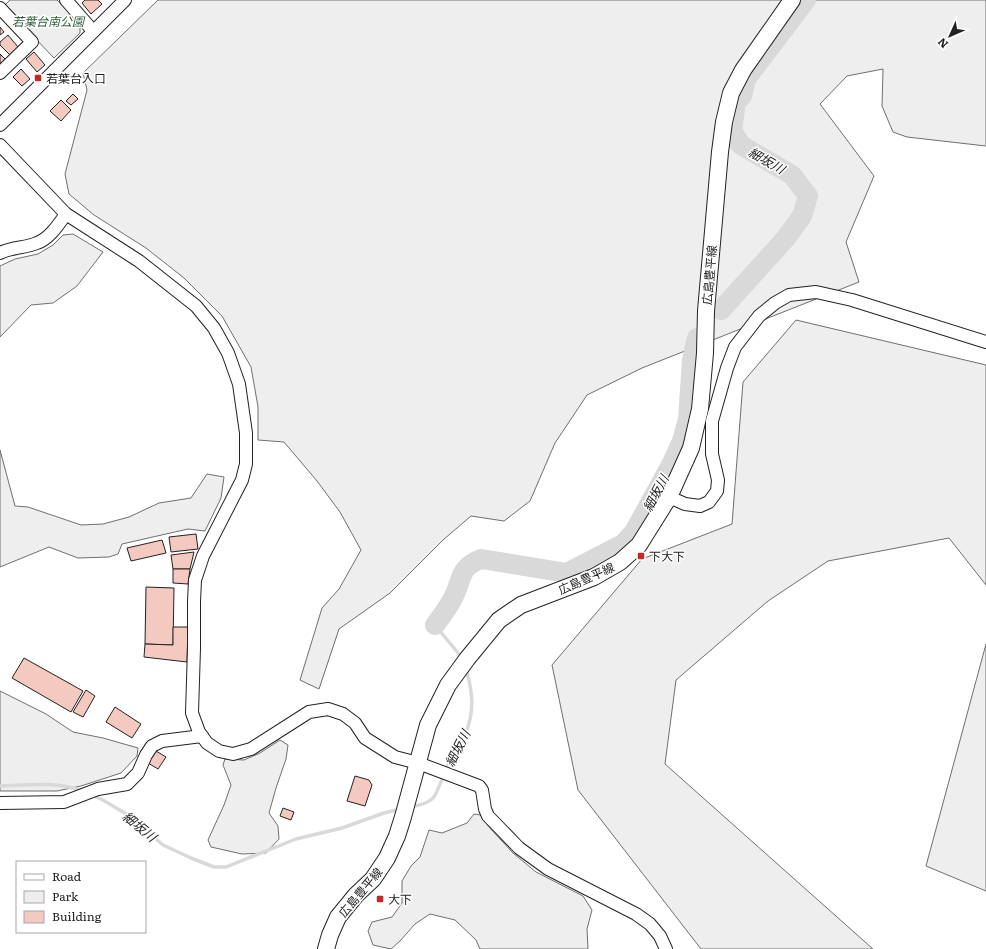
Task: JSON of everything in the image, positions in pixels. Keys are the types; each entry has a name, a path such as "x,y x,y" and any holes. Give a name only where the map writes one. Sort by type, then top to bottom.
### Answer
{"main road":[{"name":"広島豊平線","path":"326,949 338,917 356,895 373,879 387,858 397,836 408,801 428,725 448,685 457,672 500,620 521,605 594,577 620,562 639,545 670,497 691,448 700,409 708,295 724,122 731,94 743,70 792,0"}],"street":[{"path":"66,0 93,31"},
{"path":"0,125 125,0"},
{"path":"0,8 32,42 0,73"},
{"path":"0,145 66,214 139,261 196,306 214,328 228,353 239,384 246,433 246,464 242,480 203,556 195,580 192,713 202,736 207,743 219,751 233,754 251,748 310,712 328,709 343,714 354,723 365,738 375,746 395,757 418,763 479,786 482,790 485,810 488,816 519,848 548,869 636,914 650,924 660,936 666,949"},
{"path":"0,253 13,248 36,244 47,237 66,214"},
{"path":"670,497 685,504 700,506 709,502 717,492 718,480 712,454 712,421 727,368 736,347 759,316 775,303 789,295 816,292 852,300 986,342"},
{"path":"0,803 64,802 98,789 128,784 138,773 152,746 162,741 202,736"}],"green space":[{"name":"若葉台南公園","path":"10,0 57,0 80,24 80,33 54,58 4,6"},
{"path":"158,0 986,0 986,146 907,137 893,132 882,106 883,69 847,76 820,104 874,176 846,242 859,282 642,368 587,395 555,443 530,501 504,521 471,516 443,540 390,593 339,629 319,689 300,680 322,608 339,589 361,550 340,512 317,481 284,442 258,440 258,407 251,367 222,316 184,278 146,248 94,215 69,194 65,174 87,90 83,73"},
{"path":"73,234 103,252 77,286 53,303 31,305 0,337 0,266 15,259 38,254 53,245 63,235"},
{"path":"796,320 986,365 986,585 949,538 828,561 768,601 676,680 665,764 873,949 701,949 578,790 552,665 642,559 732,524 743,382"},
{"path":"0,450 15,506 28,507 81,525 103,524 129,517 159,503 191,498 207,474 224,477 221,498 205,531 188,529 122,544 118,554 109,557 78,558 49,547 0,567"},
{"path":"986,644 986,891 926,866"},
{"path":"0,691 46,714 73,732 103,738 138,748 137,756 121,773 81,786 57,791 0,791"},
{"path":"280,740 288,745 286,759 269,813 278,826 279,839 266,853 242,854 211,847 208,840 224,805 231,785 223,765 225,759 244,760 260,753"},
{"path":"474,814 481,815 489,827 513,853 536,872 583,896 592,910 587,929 588,949 480,949 476,940 455,920 430,914 415,924 391,949 373,945 368,931 372,922 392,917 402,903 402,881 411,866 420,857 429,830 442,833 467,823"}],"building":[{"path":"85,0 98,0 102,4 91,14 82,3"},
{"path":"0,27 4,32 0,35"},
{"path":"8,35 18,47 10,55 0,45 0,42"},
{"path":"34,52 45,65 37,72 26,59"},
{"path":"0,54 6,60 0,66"},
{"path":"21,69 30,79 22,86 13,77"},
{"path":"73,94 78,99 71,105 66,101"},
{"path":"61,100 71,110 61,121 50,111"},
{"path":"196,534 198,549 171,552 169,537"},
{"path":"162,540 166,553 131,561 127,548"},
{"path":"194,552 190,569 173,569 171,555"},
{"path":"173,569 190,569 188,584 173,583"},
{"path":"146,587 174,588 173,645 145,644"},
{"path":"173,627 188,627 187,662 144,657 145,644 173,645"},
{"path":"24,658 83,691 71,712 12,678"},
{"path":"86,690 95,696 83,717 73,712"},
{"path":"115,707 141,724 132,738 106,722"},
{"path":"156,751 166,757 158,769 148,763"},
{"path":"355,776 369,780 372,785 365,806 347,801"},
{"path":"283,808 294,812 291,820 280,816"}],"waterway":[{"name":"細坂川","path":"721,310 786,238 802,216 808,196 792,175 741,145 732,131 736,102 742,96 746,79 806,0"},
{"name":"細坂川","path":"435,625 451,602 465,570 474,562 481,559 567,573 623,544 634,532 672,463 682,441 688,419 692,360 697,338"},
{"name":"細坂川","path":"435,625 463,659"},
{"name":"細坂川","path":"411,807 426,803 433,798 437,792 450,760 465,735 472,710 470,686 466,669"},
{"name":"細坂川","path":"0,786 52,785 82,791"},
{"name":"細坂川","path":"91,795 101,799 128,815 163,845 214,867 226,867 296,839 342,828 384,813 401,809"}],"place":[{"name":"若葉台入口","path":"38,78"},
{"name":"下大下","path":"641,556"},
{"name":"大下","path":"380,899"}]}
